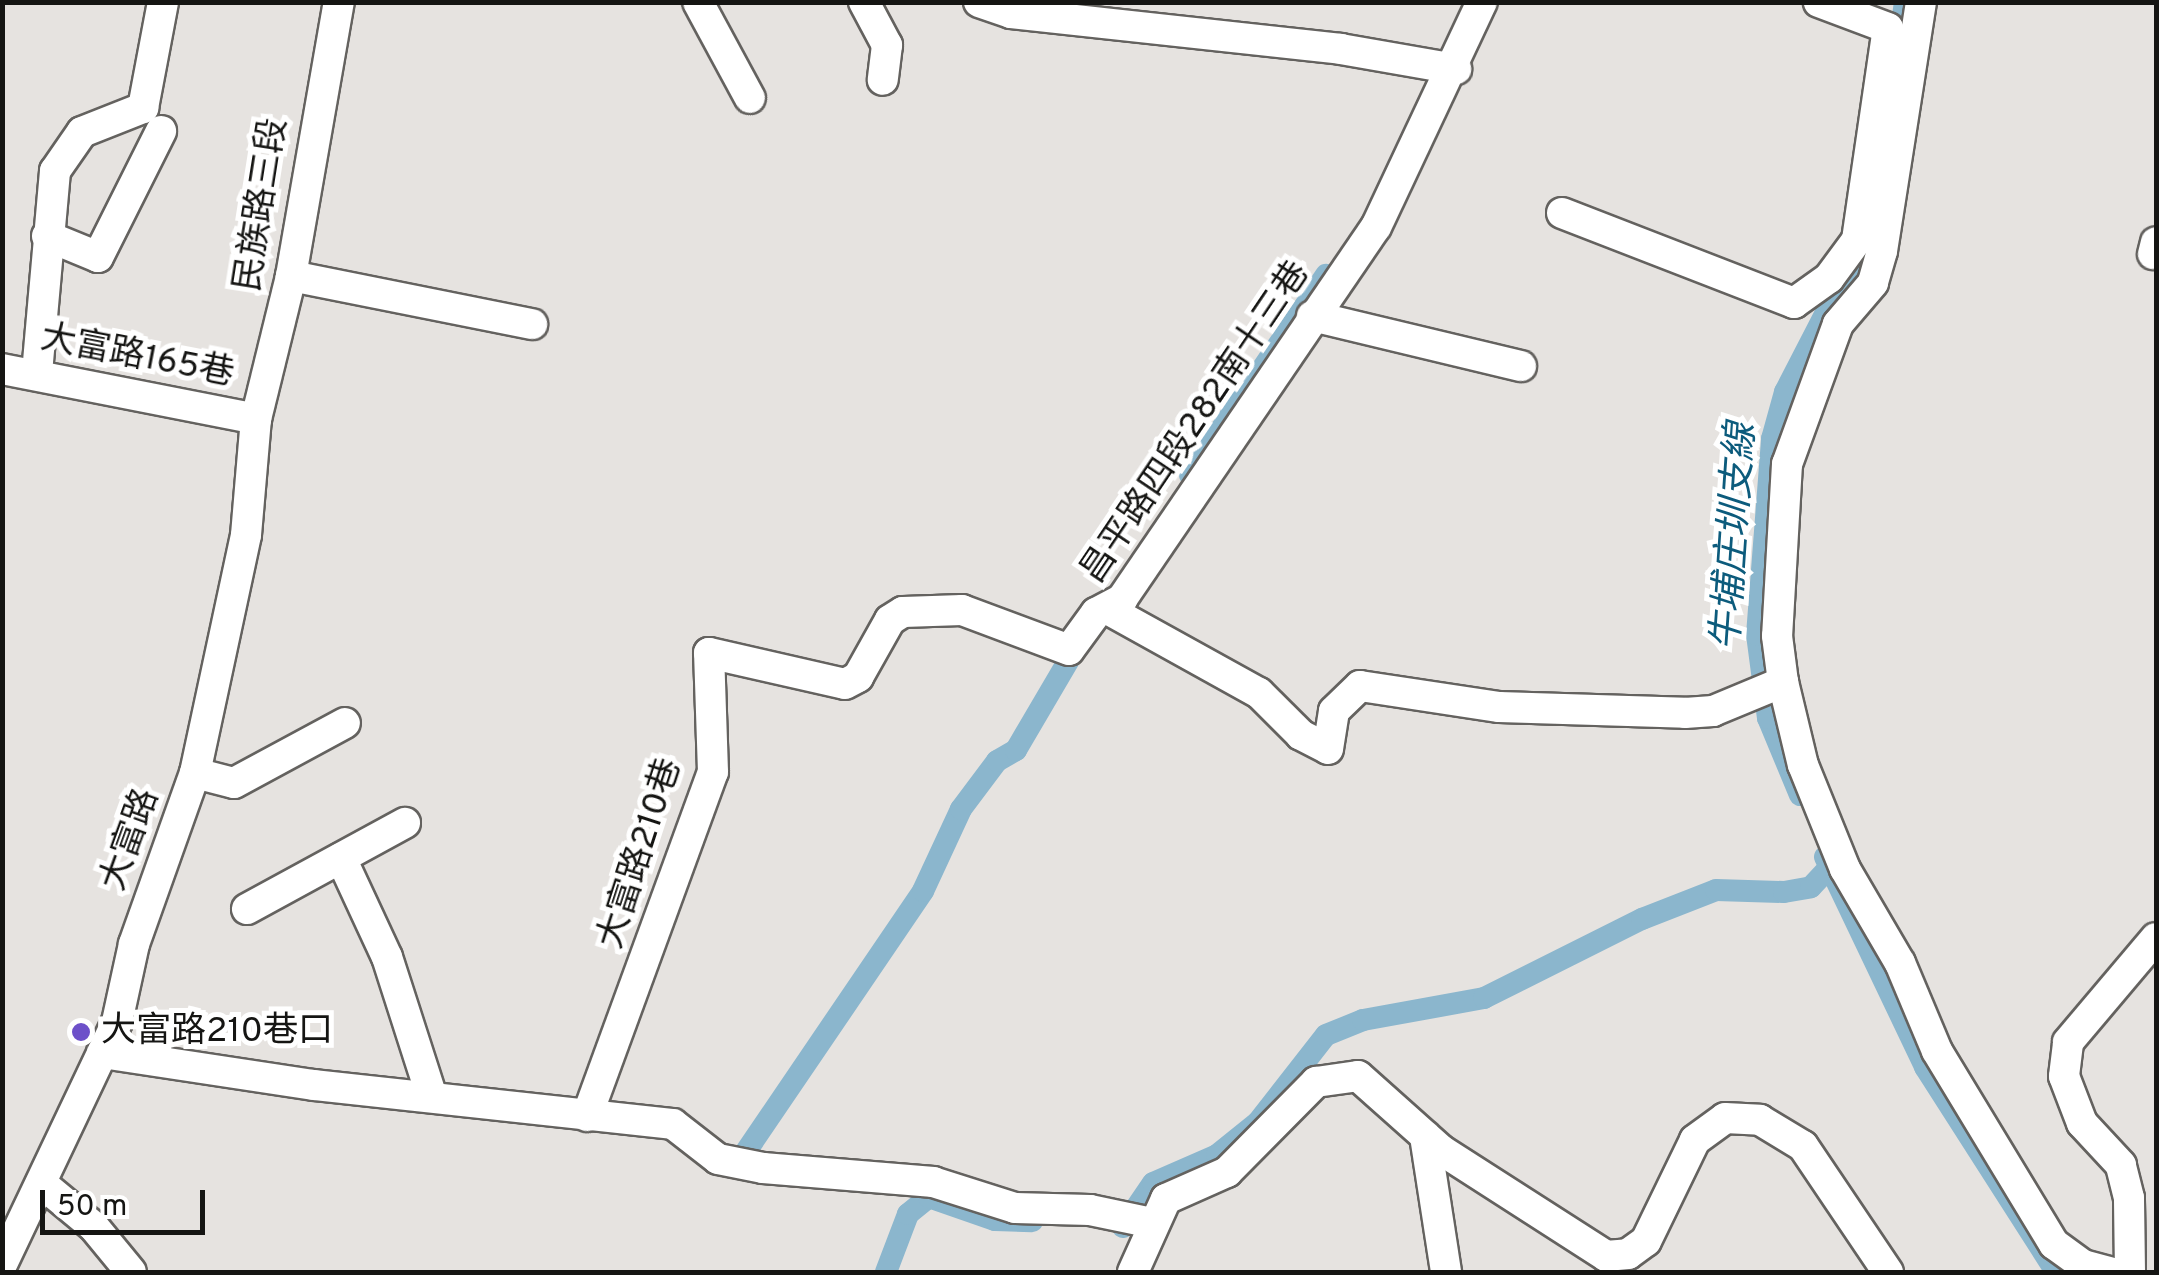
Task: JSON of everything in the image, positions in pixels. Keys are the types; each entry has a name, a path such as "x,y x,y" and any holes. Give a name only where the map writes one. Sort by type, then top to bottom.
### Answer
{"street":[{"path":"37,373 56,171 82,132 143,108 163,2"},
{"name":"民族路三段","path":"256,419 292,276 339,2"},
{"path":"698,2 750,98"},
{"path":"864,2 887,44 883,80"},
{"path":"979,2 1011,13 1342,49 1456,70"},
{"name":"昌平路四段282南十三巷","path":"1482,2 1456,70 1376,227 1109,610 1259,693 1301,736 1328,749 1334,710 1360,686 1499,707 1685,714 1713,711 1768,687"},
{"path":"1819,2 1888,28 1857,240 1816,314 1787,464 1777,636 1768,687 1845,868 1900,963 1937,1051 2054,1244 2082,1265 2110,1272"},
{"path":"1816,314 1873,283 1882,251 1920,2"},
{"path":"47,236 98,257 161,131"},
{"path":"1562,213 1816,314"},
{"path":"292,276 532,324"},
{"path":"1312,316 1521,366"},
{"name":"大富路165巷","path":"2,369 256,419"},
{"name":"大富路","path":"2,1264 102,1053 195,773 246,535 256,419"},
{"name":"大富路210巷","path":"587,1116 713,772 709,653 845,684 858,676 890,620 904,612 962,610 1069,650 1096,613 1109,610"},
{"path":"195,773 234,783 345,722"},
{"path":"247,909 405,823"},
{"path":"341,858 387,957 431,1094"},
{"path":"2130,1272 2129,1198 2121,1165 2082,1123 2064,1076 2068,1042 2156,938"},
{"path":"102,1053 674,1124 718,1158 763,1168 933,1182 1015,1208 1090,1210 1148,1221"},
{"path":"1133,1272 1148,1221 1166,1199 1228,1172 1316,1082 1358,1076 1424,1136 1606,1256 1628,1254 1646,1241 1695,1140 1726,1118 1760,1120 1802,1146 1888,1272"},
{"path":"1424,1136 1446,1272"},
{"path":"41,1183 94,1227 130,1272"}],"waterway":[{"name":"牛埔庄圳支線","path":"1898,51 1905,2"},
{"name":"牛埔庄圳支線","path":"1800,795 1768,718 1757,635 1772,439 1785,392 1834,297 1861,271 1872,226"},
{"path":"1190,475 1326,275"},
{"path":"743,1156 923,891 961,809 997,761 1016,750 1081,639"},
{"name":"牛埔庄圳支線","path":"1825,857 1925,1067 2056,1272"},
{"path":"1123,1227 1153,1183 1217,1155 1258,1122 1326,1035 1363,1020 1484,998 1642,919 1716,890 1784,892 1811,887 1829,868"},
{"path":"886,1272 908,1214 929,1197 995,1220 1032,1221"}],"place":[{"name":"大富路210巷口","path":"81,1032"}]}
